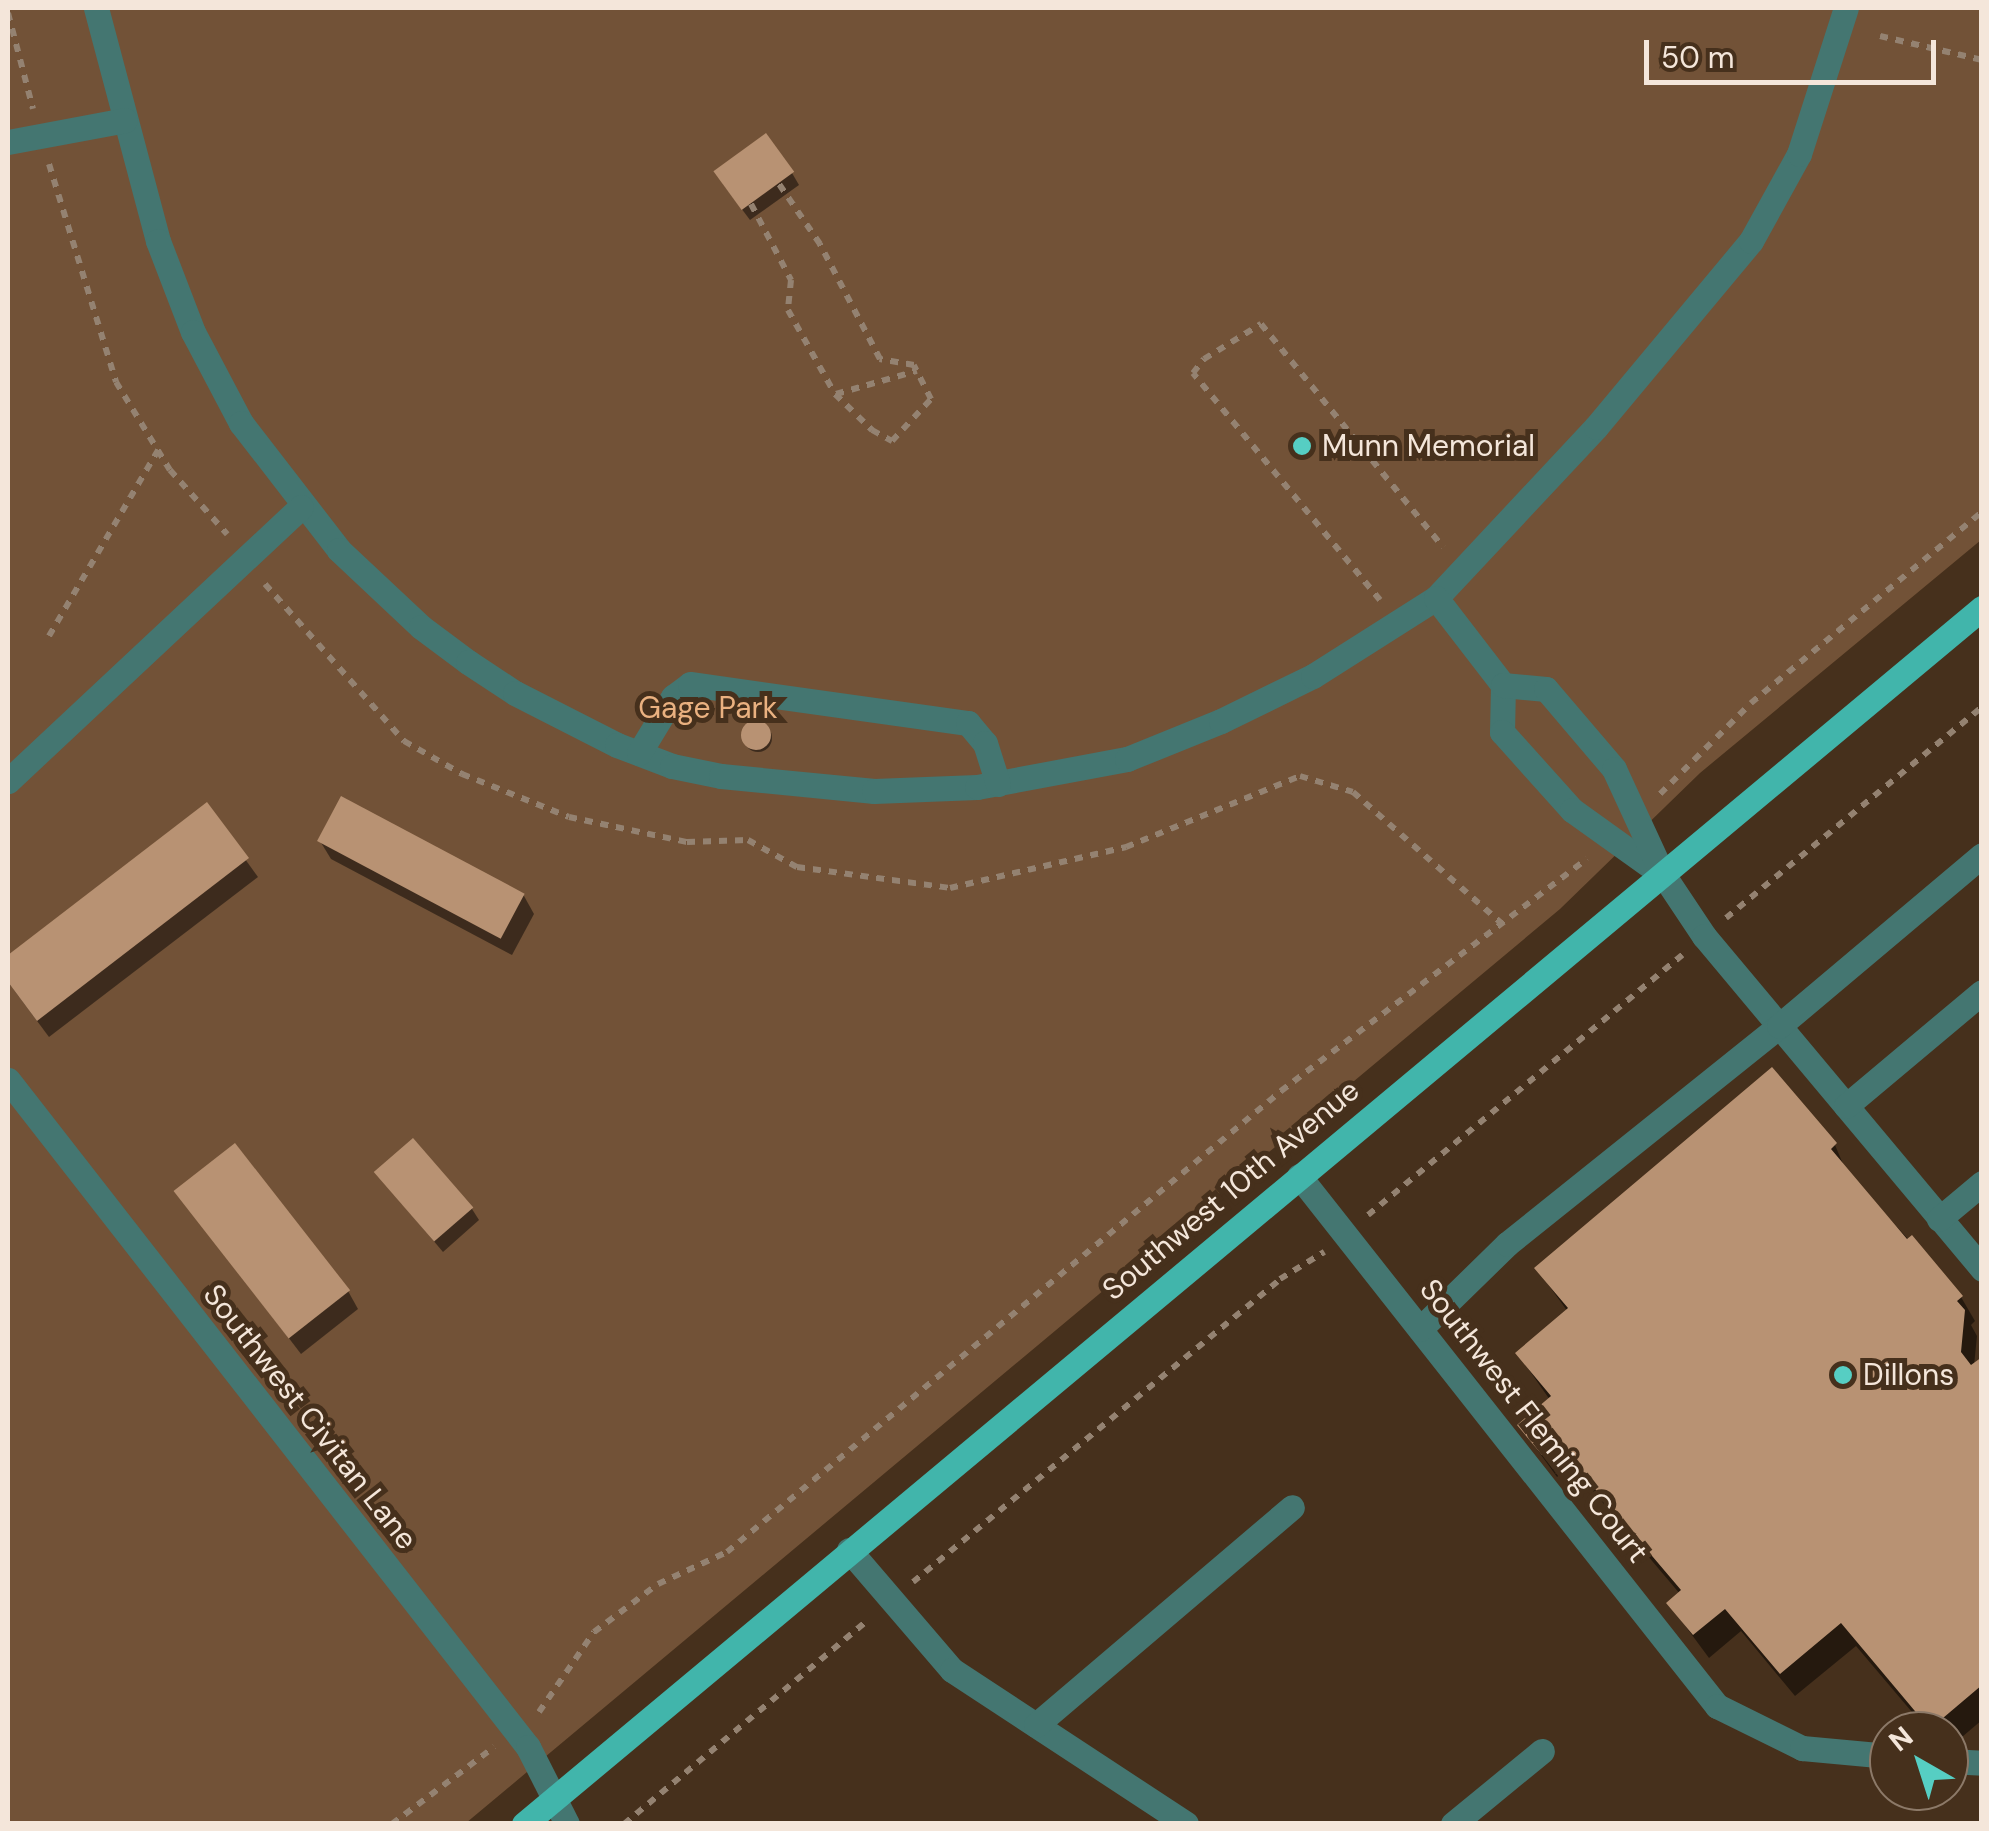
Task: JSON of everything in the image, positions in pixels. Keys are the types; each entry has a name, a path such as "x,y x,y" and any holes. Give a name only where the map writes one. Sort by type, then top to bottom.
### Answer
{"main road":[{"name":"Southwest 10th Avenue","path":"524,1824 1982,608"}],"street":[{"path":"96,8 158,241 193,332 242,423 302,507 380,590 468,662 566,721 639,753 721,776 874,791 998,784 1127,759 1222,721 1313,676 1436,598 1596,426 1750,241 1800,154 1846,8"},
{"path":"8,142 125,120"},
{"path":"8,782 302,507"},
{"path":"1436,598 1503,686 1502,732 1572,810 1662,873"},
{"path":"639,753 674,697 690,684 968,723 985,743 998,784"},
{"path":"1503,686 1546,688 1614,769 1662,873 1704,936 1982,1270"},
{"path":"1420,1329 1507,1244 1779,1026 1982,855"},
{"path":"1846,1106 1982,992"},
{"name":"Southwest Civitan Lane","path":"11,1092 516,1731 557,1796 567,1824"},
{"name":"Southwest Fleming Court","path":"1298,1176 1718,1706 1802,1748 1869,1754"},
{"path":"1939,1219 1982,1183"},
{"path":"1036,1725 1292,1507"},
{"path":"849,1550 952,1670 1186,1824"},
{"path":"1452,1824 1542,1751"}],"path":[{"path":"8,13 40,134 116,382 158,450 226,532"},
{"path":"1880,36 1982,60"},
{"path":"751,204 791,280 788,310 834,394 872,430 892,440 931,399 914,365 880,358 820,244 778,184"},
{"path":"1380,600 1193,374 1204,359 1261,324 1444,548"},
{"path":"834,394 917,371"},
{"path":"49,636 158,450"},
{"path":"1636,816 1712,747 1752,703 1982,512"},
{"path":"624,1824 1280,1279 1345,1234 1982,706"},
{"path":"392,1824 538,1713 594,1632 658,1584 727,1552 1281,1090 1613,839"}],"green space":[{"name":"Gage Park","path":"8,8 1981,8 1981,540 1700,773 1560,909 466,1823 8,1824"}],"building":[{"path":"766,133 794,172 742,210 713,171"},
{"path":"756,720 770,729 771,735 762,749 756,750 742,741 741,735 750,721"},
{"path":"341,796 525,894 501,939 317,841"},
{"path":"207,802 249,858 37,1021 8,982 8,955"},
{"path":"1772,1067 1837,1143 1831,1149 1907,1239 1912,1235 1963,1296 1957,1301 1965,1310 1961,1352 1971,1365 1982,1357 1982,1685 1951,1711 1915,1711 1841,1623 1780,1674 1725,1609 1693,1635 1666,1603 1681,1590 1556,1443 1542,1455 1517,1425 1551,1396 1515,1353 1568,1308 1534,1268"},
{"path":"413,1138 473,1207 434,1242 374,1172"},
{"path":"235,1143 350,1290 289,1338 174,1191"}],"place":[{"name":"Munn Memorial","path":"1302,446"},
{"name":"Dillons","path":"1843,1375"}]}
